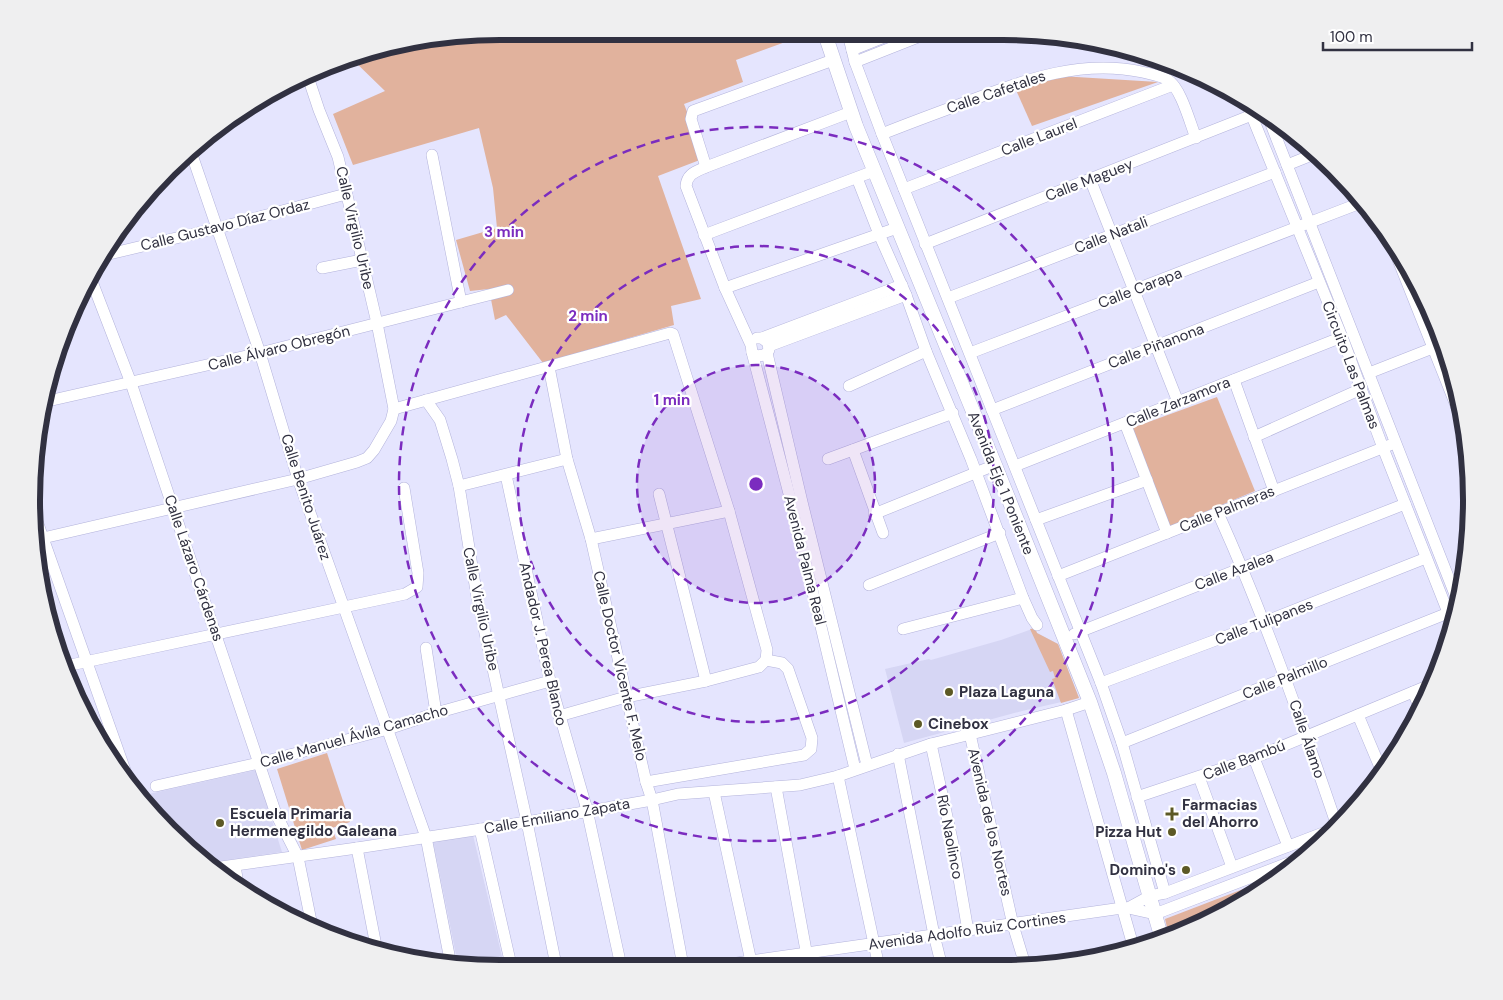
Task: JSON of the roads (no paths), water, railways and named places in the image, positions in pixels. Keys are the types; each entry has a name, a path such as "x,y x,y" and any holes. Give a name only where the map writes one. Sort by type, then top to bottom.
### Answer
{"main road":[{"name":"Avenida Eje 1 Poniente","path":"827,40 832,60 874,171 995,464 1090,702 1114,773 1160,932"}],"street":[{"name":"Avenida Eje 1 Poniente","path":"850,40 855,62 925,244 1101,683 1122,743 1165,893"},
{"path":"852,50 877,40"},
{"path":"855,62 911,40"},
{"path":"832,60 693,111 691,119 706,167 851,112"},
{"name":"Calle Cafetales","path":"882,134 1014,84 1058,71 1098,68 1129,69 1157,75 1174,85"},
{"name":"Calle Virgilio Uribe","path":"310,81 338,157 377,323 394,409"},
{"path":"1174,85 1196,138"},
{"name":"Calle Laurel","path":"904,189 1174,85"},
{"name":"Calle Maguey","path":"925,244 1196,138 1248,111"},
{"name":"Circuito Las Palmas","path":"1251,113 1342,337 1383,448 1448,613"},
{"name":"Circuito Las Palmas","path":"1273,128 1454,591"},
{"path":"432,155 461,302"},
{"path":"1288,165 1309,156"},
{"name":"Calle Benito Juárez","path":"193,158 260,354 298,479 426,837 449,957"},
{"name":"Avenida Palma Real","path":"706,167 690,174 686,179 686,186 725,288 751,348 797,504"},
{"path":"704,235 874,171"},
{"name":"Calle Natali","path":"948,298 1275,172"},
{"name":"Avenida Eje 1 Poniente","path":"857,178 904,290 926,351 953,413 1023,598 1037,625"},
{"path":"1090,179 1178,402"},
{"name":"Calle Gustavo Díaz Ordaz","path":"112,254 346,194"},
{"name":"Calle Carapa","path":"970,353 1355,205"},
{"path":"725,288 897,228"},
{"path":"892,260 907,252"},
{"path":"322,268 362,260"},
{"name":"Calle Piñanona","path":"992,410 1319,282"},
{"name":"Calle Lázaro Cárdenas","path":"93,285 131,383 276,814 298,857 311,919"},
{"name":"Calle Álvaro Obregón","path":"51,400 260,354 508,290"},
{"path":"867,765 830,638 797,504 766,346 755,339 751,348 759,356 766,346 904,290"},
{"path":"43,538 298,479 357,462 367,458 374,450 391,421 394,409 670,333 673,334 729,511 767,650 766,660 760,667 706,681 626,697 559,716"},
{"name":"Calle Zarzamora","path":"1015,466 1342,337"},
{"path":"1369,373 1437,346"},
{"path":"849,386 926,351"},
{"name":"Calle Doctor Vicente F. Melo","path":"549,367 567,459 591,539 626,697 652,800 682,960"},
{"path":"1234,380 1274,491"},
{"path":"1254,438 1361,389"},
{"name":"Calle Virgilio Uribe","path":"426,400 440,420 447,437 459,486 477,597 527,822 555,960"},
{"path":"828,459 953,413"},
{"path":"1125,423 1167,533"},
{"name":"Calle Palmeras","path":"1058,576 1396,442"},
{"path":"853,450 874,514 883,533"},
{"path":"459,486 567,459"},
{"path":"874,514 995,464"},
{"name":"Andador J. Perea Blanco","path":"506,475 550,681 587,810 620,960"},
{"path":"1036,520 1147,480"},
{"path":"71,665 405,594 417,587 418,573 404,488"},
{"path":"659,494 706,681"},
{"name":"Calle Azalea","path":"1064,639 1405,504"},
{"path":"591,539 729,511"},
{"name":"Calle Álamo","path":"1218,513 1242,567 1286,678 1306,735 1329,824"},
{"path":"41,533 122,762"},
{"path":"869,584 1000,534"},
{"name":"Calle Tulipanes","path":"1101,683 1264,622 1426,558"},
{"path":"903,629 1023,598"},
{"name":"Calle Palmillo","path":"1122,743 1448,613"},
{"name":"Avenida Palma Real","path":"830,638 855,769"},
{"path":"426,648 436,713"},
{"path":"646,782 804,755 811,749 812,738 788,669 782,663 766,660"},
{"name":"Calle Manuel Ávila Camacho","path":"156,786 259,763 388,729 436,713 550,681"},
{"name":"Calle Bambú","path":"1137,797 1254,758 1423,688"},
{"path":"1413,692 1417,701"},
{"name":"Calle Emiliano Zapata","path":"223,867 527,822 678,794 800,785 838,776 931,744 1066,710 1090,702"},
{"path":"1066,710 1125,908 1132,941"},
{"path":"1358,715 1379,765"},
{"name":"Avenida de los Nortes","path":"970,734 1013,925 1023,959"},
{"name":"Río Naolinco","path":"931,744 953,844 968,931"},
{"path":"898,754 940,960"},
{"path":"1254,758 1288,846"},
{"path":"838,776 878,960"},
{"path":"1199,777 1236,866 1247,880"},
{"path":"776,787 808,960"},
{"path":"714,792 750,960"},
{"path":"480,829 510,960"},
{"name":"Avenida Adolfo Ruiz Cortines","path":"771,960 874,943 1125,908 1150,896 1165,893 1317,835"},
{"path":"357,848 375,942"},
{"path":"235,866 237,877"},
{"path":"1155,914 1280,867"},
{"name":"Avenida Adolfo Ruiz Cortines","path":"1125,908 1155,914"}],"place":[{"name":"Plaza Laguna","path":"949,692"},
{"name":"Cinebox","path":"918,724"},
{"name":"Farmacias del Ahorro","path":"1172,814"},
{"name":"Escuela Primaria Hermenegildo Galeana","path":"220,823"},
{"name":"Pizza Hut","path":"1172,832"},
{"name":"Domino's","path":"1186,870"}]}
